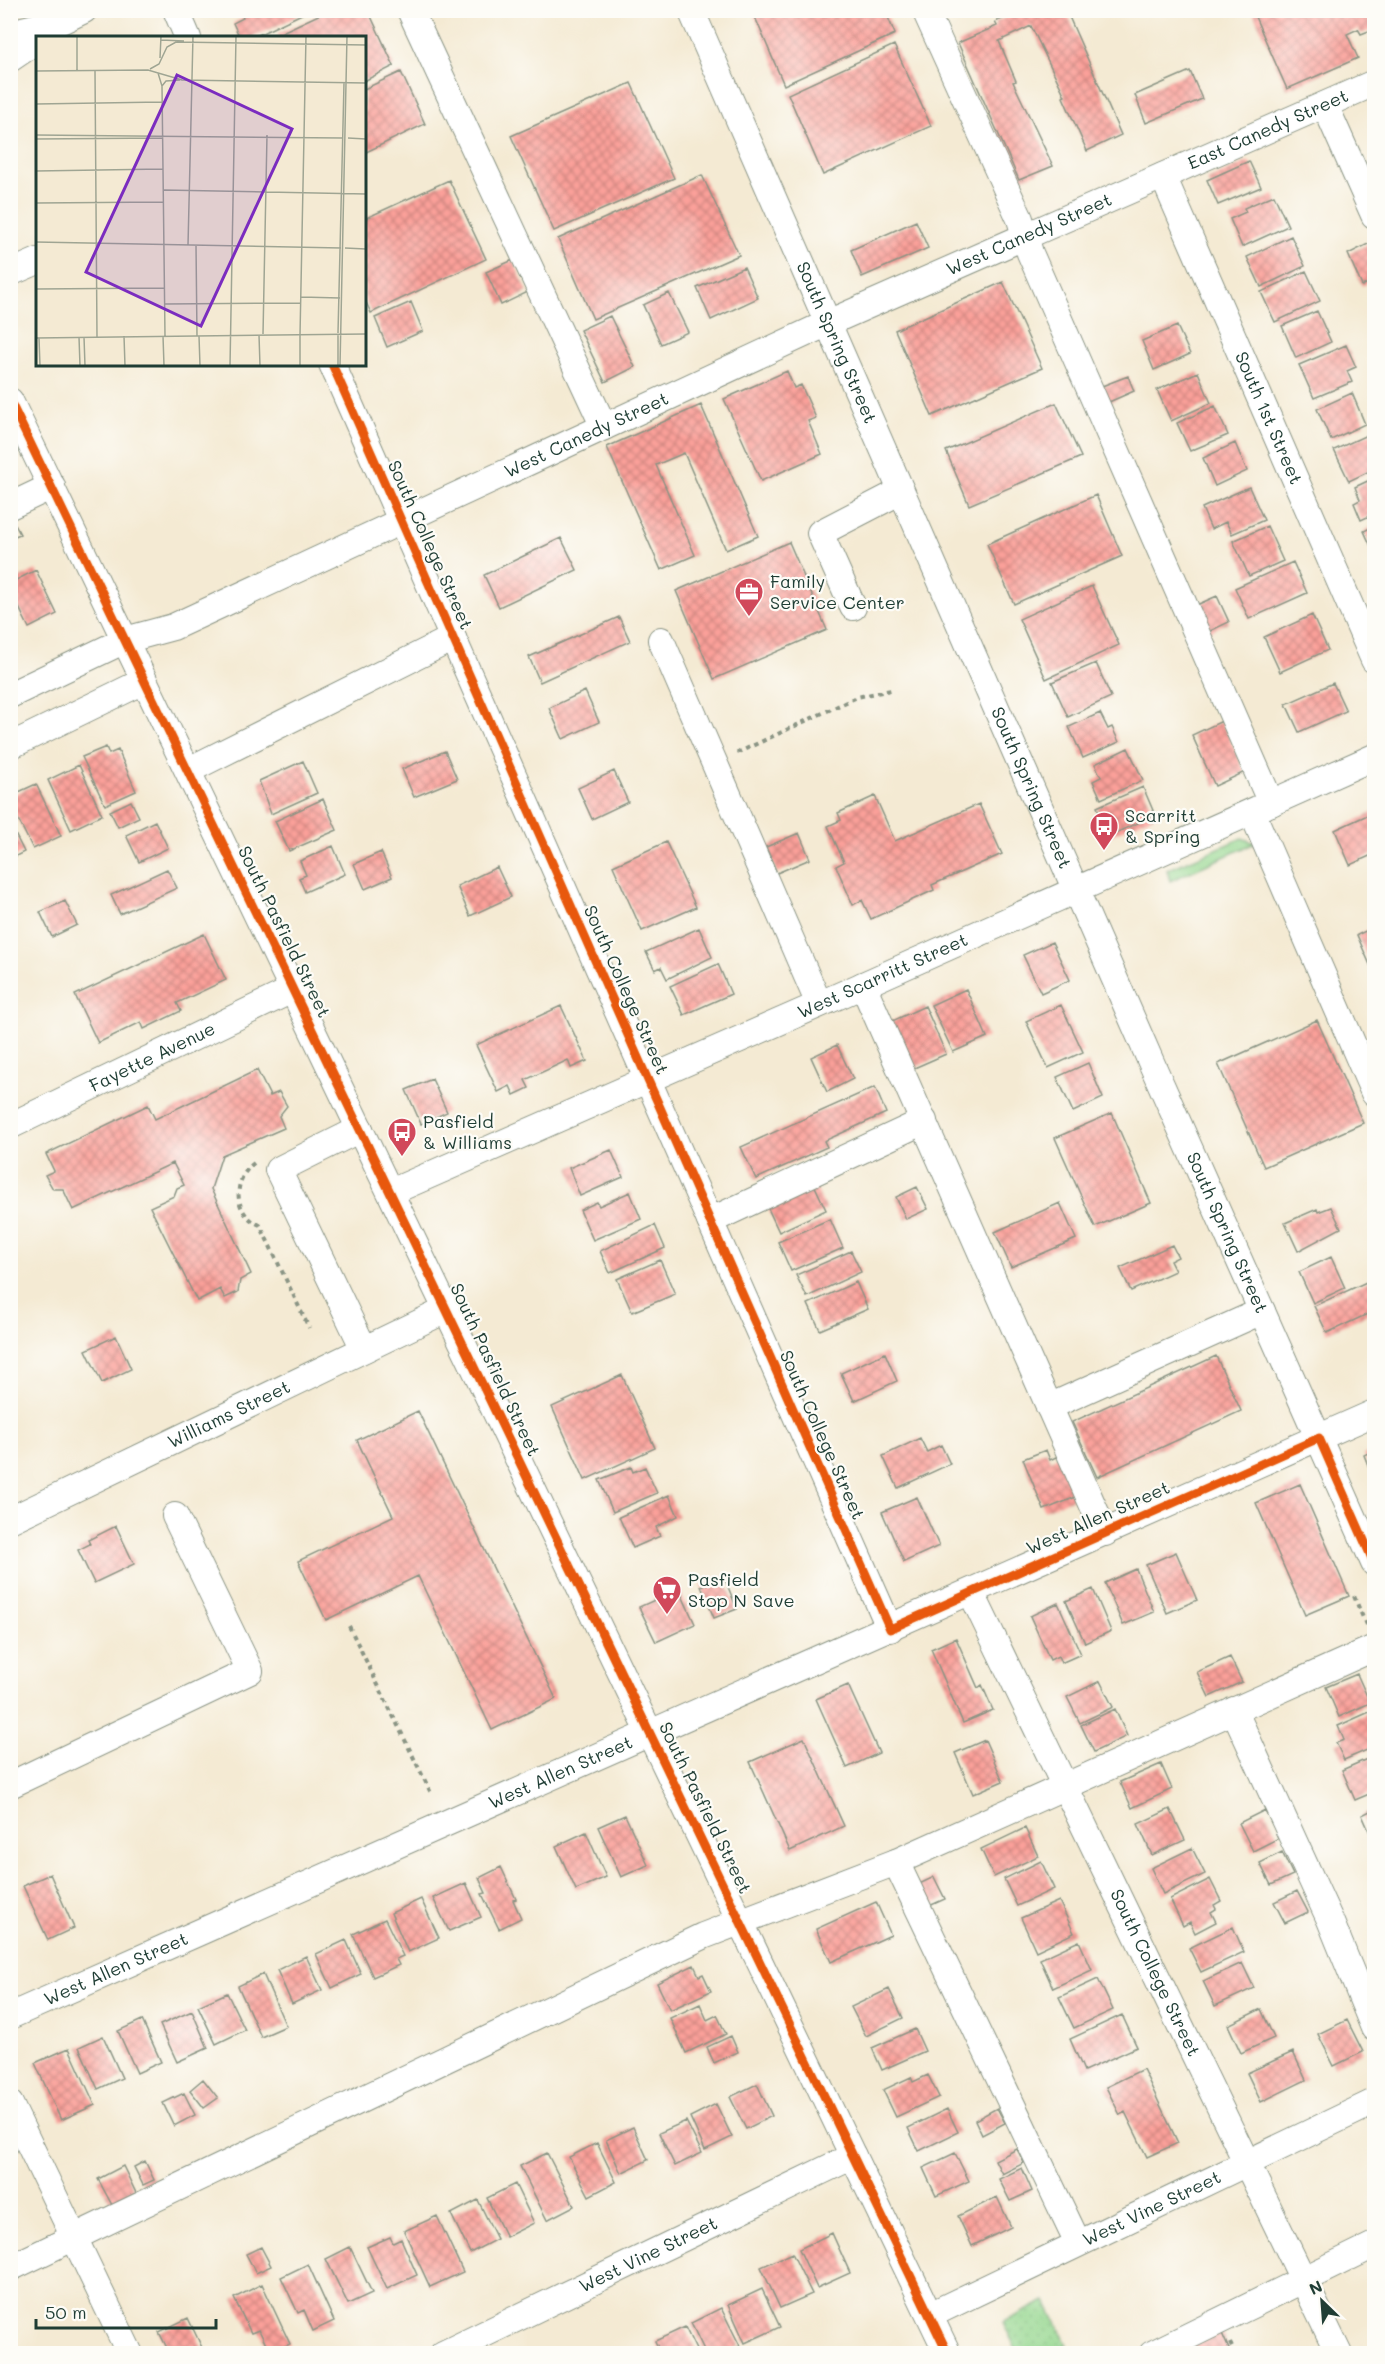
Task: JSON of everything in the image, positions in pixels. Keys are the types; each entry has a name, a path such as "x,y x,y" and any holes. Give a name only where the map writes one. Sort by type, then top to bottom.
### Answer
{"street":[{"path":"176,10 187,36"},
{"path":"410,10 604,427"},
{"name":"South Spring Street","path":"691,10 901,492 1374,1563"},
{"path":"925,10 1027,236 1030,253 1261,808 1374,1093"},
{"path":"10,33 73,16"},
{"path":"43,36 73,16"},
{"path":"10,59 36,41"},
{"name":"East Canedy Street","path":"1163,176 1374,83"},
{"path":"1325,105 1374,215"},
{"name":"West Canedy Street","path":"10,695 125,640 164,631 828,323 1163,176"},
{"name":"South 1st Street","path":"1163,176 1374,660"},
{"path":"10,273 36,262"},
{"name":"South College Street","path":"333,366 890,1629"},
{"name":"South Pasfield Street","path":"10,401 948,2354"},
{"path":"10,506 52,486"},
{"path":"853,607 820,532 901,492"},
{"path":"189,770 453,638"},
{"path":"661,640 819,1004"},
{"path":"10,746 144,681"},
{"name":"West Scarritt Street","path":"391,1192 1374,757"},
{"path":"863,985 1105,1533"},
{"name":"Fayette Avenue","path":"10,1126 294,989"},
{"path":"710,1221 924,1121"},
{"path":"360,1129 278,1170 364,1348"},
{"name":"Williams Street","path":"10,1520 448,1309"},
{"path":"1050,1407 1262,1311"},
{"name":"West Allen Street","path":"10,2016 890,1629 1374,1413"},
{"path":"10,1785 250,1671 175,1516"},
{"name":"South College Street","path":"971,1592 1339,2354"},
{"path":"10,2268 692,1942 896,1862 1065,1788 1234,1710 1371,1637"},
{"path":"1234,1710 1330,1920 1374,2028"},
{"path":"896,1862 1078,2243"},
{"name":"West Vine Street","path":"930,2315 1374,2102"},
{"path":"10,2104 130,2354"},
{"name":"West Vine Street","path":"443,2354 853,2156"},
{"path":"1152,2354 1374,2245"}],"path":[{"path":"715,764 857,697 891,690"},
{"path":"1354,1596 1371,1637"},
{"path":"350,1626 432,1795"},
{"path":"1298,2354 1307,2349"}],"green space":[{"path":"1242,838 1255,843 1170,881 1167,870"},
{"path":"1046,2301 1067,2345 1049,2353 1018,2353 1003,2322"}],"building":[{"path":"239,10 310,10 256,36 239,36 233,23 243,18"},
{"path":"329,10 368,10 394,66 366,80 366,36 278,36 278,34"},
{"path":"752,10 885,10 895,34 784,85"},
{"path":"1032,10 1066,10 1121,135 1087,151 1063,97 1065,96 1031,26 999,41 1016,81 1013,82 1053,166 1019,180 958,43 997,26 995,22 1021,11 1022,15"},
{"path":"1252,10 1317,10 1318,13 1324,10 1374,10 1374,29 1361,34 1358,29 1347,34 1358,58 1287,89"},
{"path":"894,45 931,126 823,175 788,94"},
{"path":"1190,71 1202,99 1146,123 1135,95"},
{"path":"401,72 425,124 366,152 366,88"},
{"path":"631,83 674,178 554,231 511,136"},
{"path":"1249,161 1261,187 1218,205 1207,180"},
{"path":"702,175 739,255 593,319 558,239"},
{"path":"449,180 486,259 371,313 366,302 366,218"},
{"path":"1274,195 1288,226 1242,247 1230,219 1246,212 1244,208"},
{"path":"916,221 928,248 862,277 851,250"},
{"path":"1291,236 1305,266 1261,287 1247,257"},
{"path":"1374,241 1374,280 1362,286 1348,254"},
{"path":"513,260 528,292 501,305 486,272"},
{"path":"744,267 758,298 711,320 697,288"},
{"path":"1306,271 1320,301 1275,322 1261,292"},
{"path":"1003,282 1042,368 932,416 895,330"},
{"path":"669,293 688,332 661,344 643,305"},
{"path":"411,302 423,331 387,347 375,318"},
{"path":"1317,311 1331,342 1296,358 1282,326"},
{"path":"610,316 635,367 605,382 580,330"},
{"path":"1177,326 1190,354 1154,370 1142,341"},
{"path":"1346,345 1356,367 1347,371 1352,382 1314,398 1299,365"},
{"path":"787,371 794,388 801,385 816,418 808,421 822,454 761,481 724,399"},
{"path":"1198,372 1211,403 1171,421 1157,390"},
{"path":"1128,376 1134,391 1109,402 1102,386"},
{"path":"1352,393 1365,424 1331,440 1317,409"},
{"path":"1056,403 1081,457 969,505 946,451"},
{"path":"701,405 758,536 726,550 684,453 656,465 695,555 661,570 607,447"},
{"path":"1215,406 1228,435 1190,451 1177,423"},
{"path":"1371,433 1374,441 1374,469 1349,481 1334,450"},
{"path":"1235,443 1247,471 1215,486 1203,458"},
{"path":"1374,478 1374,514 1361,520 1354,503 1360,500 1355,487"},
{"path":"1249,487 1264,520 1232,534 1226,522 1211,529 1202,508"},
{"path":"1096,495 1122,556 1014,604 987,544"},
{"path":"10,515 20,534 10,538"},
{"path":"1267,526 1283,561 1249,576 1233,541"},
{"path":"1374,526 1374,553 1364,531"},
{"path":"561,538 577,570 499,607 484,575"},
{"path":"789,542 827,630 714,679 676,591"},
{"path":"1293,562 1307,593 1249,619 1235,588"},
{"path":"36,570 57,614 29,628 10,589 10,583"},
{"path":"1092,586 1119,645 1046,679 1019,619"},
{"path":"1217,596 1229,622 1204,634 1192,607"},
{"path":"1312,615 1328,650 1280,672 1264,637"},
{"path":"619,617 630,641 540,682 529,657"},
{"path":"1096,663 1111,697 1068,717 1052,682"},
{"path":"1333,683 1346,711 1299,732 1286,704"},
{"path":"585,691 599,722 563,739 549,708"},
{"path":"1100,713 1108,729 1112,727 1119,742 1083,758 1069,727"},
{"path":"1222,721 1245,772 1215,786 1192,735"},
{"path":"106,747 109,754 118,750 136,791 105,805 82,757"},
{"path":"1128,748 1143,780 1101,799 1093,781 1101,777 1095,764"},
{"path":"445,751 457,779 414,797 402,769"},
{"path":"303,761 317,793 271,814 259,781"},
{"path":"79,765 102,815 71,830 48,780"},
{"path":"614,771 628,802 592,819 578,788"},
{"path":"36,784 61,836 33,849 10,803 10,796"},
{"path":"1143,787 1155,815 1109,836 1097,807"},
{"path":"875,796 895,841 979,804 1002,854 932,885 934,890 871,919 862,900 853,905 836,866 844,862 828,826 841,820 838,813"},
{"path":"323,799 337,830 289,851 275,821"},
{"path":"131,801 139,817 118,827 110,811"},
{"path":"1374,812 1374,854 1350,865 1335,830"},
{"path":"155,821 168,848 139,862 126,835"},
{"path":"10,824 24,852 10,859"},
{"path":"799,833 810,859 777,873 766,847"},
{"path":"666,842 696,907 642,931 613,866"},
{"path":"333,846 345,874 305,892 299,878 306,875 300,861"},
{"path":"381,852 392,877 365,889 354,864"},
{"path":"497,867 511,897 470,916 457,886"},
{"path":"167,869 177,888 120,914 111,895"},
{"path":"65,901 77,925 52,937 40,912"},
{"path":"1374,927 1374,974 1357,935"},
{"path":"699,928 712,957 667,979 661,967 655,970 646,952"},
{"path":"204,934 226,980 177,1003 181,1011 144,1029 141,1022 98,1043 75,995"},
{"path":"1052,942 1070,980 1041,993 1023,955"},
{"path":"718,964 731,994 684,1015 670,986"},
{"path":"966,989 987,1037 953,1052 931,1005"},
{"path":"1061,1005 1083,1052 1048,1068 1026,1021"},
{"path":"561,1006 587,1061 571,1068 568,1060 525,1080 529,1088 514,1095 510,1086 498,1092 476,1045"},
{"path":"925,1006 946,1054 912,1069 890,1022"},
{"path":"1317,1020 1363,1123 1264,1167 1218,1064"},
{"path":"837,1045 853,1079 827,1092 811,1057"},
{"path":"1088,1063 1103,1098 1073,1112 1057,1077"},
{"path":"257,1070 270,1096 279,1092 287,1106 279,1116 284,1128 222,1155 211,1189 251,1274 240,1280 238,1292 225,1298 220,1289 197,1301 150,1207 174,1196 177,1188 184,1185 173,1163 73,1210 63,1189 53,1189 45,1175 54,1171 46,1154 148,1105 155,1119"},
{"path":"432,1079 447,1112 421,1124 406,1090"},
{"path":"875,1087 886,1113 824,1141 827,1147 756,1179 741,1147"},
{"path":"1112,1113 1151,1203 1095,1227 1055,1138"},
{"path":"611,1150 623,1177 580,1196 569,1168"},
{"path":"813,1182 826,1210 779,1232 766,1204"},
{"path":"917,1187 928,1209 906,1219 896,1197"},
{"path":"630,1192 641,1219 593,1240 580,1210 597,1202 599,1206"},
{"path":"1060,1203 1076,1239 1011,1267 995,1232"},
{"path":"1331,1207 1341,1228 1298,1251 1285,1223 1317,1209 1318,1212"},
{"path":"830,1219 843,1248 791,1271 778,1242"},
{"path":"655,1225 665,1248 610,1273 600,1251"},
{"path":"1172,1245 1178,1257 1170,1261 1175,1271 1131,1291 1120,1268"},
{"path":"851,1251 861,1272 807,1297 796,1275"},
{"path":"1331,1257 1345,1288 1313,1303 1299,1272"},
{"path":"660,1260 675,1294 632,1312 617,1279"},
{"path":"1373,1279 1374,1311 1327,1333 1314,1306"},
{"path":"856,1282 868,1309 820,1330 808,1304"},
{"path":"116,1336 131,1369 102,1383 86,1350"},
{"path":"885,1353 897,1381 854,1401 841,1373"},
{"path":"1216,1356 1241,1411 1097,1477 1072,1422"},
{"path":"622,1375 655,1448 585,1480 552,1407"},
{"path":"418,1411 556,1699 492,1730 418,1576 326,1620 298,1561 393,1516 357,1440"},
{"path":"920,1438 927,1452 941,1445 950,1464 898,1488 883,1456"},
{"path":"1046,1450 1050,1460 1058,1456 1076,1497 1044,1510 1023,1459"},
{"path":"1374,1450 1374,1480 1364,1455"},
{"path":"631,1467 633,1472 645,1467 657,1493 613,1512 599,1480"},
{"path":"1300,1484 1349,1596 1305,1615 1256,1503"},
{"path":"669,1495 678,1516 656,1527 660,1536 633,1548 619,1517"},
{"path":"917,1497 939,1546 904,1562 882,1512"},
{"path":"116,1526 134,1564 94,1583 78,1550 90,1544 88,1540"},
{"path":"1176,1552 1197,1600 1167,1613 1146,1565"},
{"path":"1136,1569 1154,1612 1123,1625 1105,1583"},
{"path":"724,1577 737,1609 714,1618 701,1586"},
{"name":"Pasfield Stop N Save","path":"679,1589 695,1624 656,1642 639,1607"},
{"path":"1093,1589 1111,1631 1085,1643 1066,1601"},
{"path":"1058,1603 1081,1654 1061,1663 1058,1656 1050,1660 1030,1616"},
{"path":"956,1638 978,1688 982,1685 993,1710 963,1723 931,1649"},
{"path":"1230,1657 1242,1682 1209,1697 1197,1672"},
{"path":"1357,1674 1370,1703 1339,1717 1326,1687"},
{"path":"1100,1681 1113,1707 1080,1723 1067,1697"},
{"path":"848,1685 879,1753 847,1768 816,1699"},
{"path":"1115,1709 1127,1736 1094,1752 1081,1725"},
{"path":"1374,1710 1374,1747 1344,1760 1336,1743 1344,1740 1338,1726"},
{"path":"804,1738 844,1826 790,1851 750,1762"},
{"path":"985,1740 1003,1781 973,1794 955,1753"},
{"path":"1374,1756 1374,1792 1355,1800 1342,1770"},
{"path":"1161,1764 1172,1789 1132,1808 1120,1782"},
{"path":"1170,1809 1185,1840 1152,1855 1138,1824"},
{"path":"1374,1809 1374,1842 1362,1815"},
{"path":"1265,1810 1279,1838 1253,1851 1239,1823"},
{"path":"625,1815 648,1865 621,1877 598,1827"},
{"path":"1025,1828 1038,1856 994,1877 981,1849"},
{"path":"586,1832 606,1877 576,1890 556,1846"},
{"path":"1192,1848 1205,1874 1163,1894 1151,1868"},
{"path":"1282,1852 1293,1875 1271,1885 1260,1863"},
{"path":"1041,1861 1054,1889 1017,1906 1004,1879"},
{"path":"501,1867 516,1899 513,1900 521,1918 499,1929 482,1894 486,1893 479,1878"},
{"path":"50,1874 74,1928 48,1940 23,1886"},
{"path":"934,1877 945,1899 927,1907 917,1885"},
{"path":"1210,1879 1221,1901 1214,1905 1216,1909 1211,1912 1216,1922 1195,1933 1190,1922 1183,1926 1170,1899"},
{"path":"466,1883 481,1917 449,1931 433,1898"},
{"path":"1297,1891 1308,1912 1285,1923 1274,1902"},
{"path":"421,1899 439,1938 408,1952 391,1913"},
{"path":"1059,1901 1074,1933 1036,1951 1021,1918"},
{"path":"876,1902 891,1935 831,1962 816,1929"},
{"path":"385,1919 403,1956 396,1959 399,1965 373,1977 353,1934"},
{"path":"1233,1927 1244,1952 1201,1972 1189,1948"},
{"path":"346,1940 361,1974 332,1988 316,1954"},
{"path":"1079,1941 1092,1970 1053,1988 1040,1959"},
{"path":"306,1956 322,1990 292,2004 277,1970"},
{"path":"1242,1963 1254,1988 1215,2006 1203,1981"},
{"path":"694,1965 699,1976 703,1974 711,1991 670,2010 657,1983"},
{"path":"263,1974 286,2026 261,2037 238,1986"},
{"path":"1098,1979 1113,2010 1074,2028 1059,1997"},
{"path":"889,1989 903,2018 866,2036 851,2007"},
{"path":"227,1993 245,2030 216,2044 198,2006"},
{"path":"700,2004 707,2020 717,2015 726,2034 686,2053 670,2018"},
{"path":"1261,2009 1274,2038 1241,2053 1228,2025"},
{"path":"192,2011 208,2048 177,2062 160,2025"},
{"path":"1122,2015 1137,2047 1084,2071 1070,2039"},
{"path":"142,2020 161,2062 137,2073 118,2031"},
{"path":"1347,2020 1363,2052 1334,2066 1318,2034"},
{"path":"915,2029 925,2051 882,2070 872,2048"},
{"path":"103,2036 122,2078 98,2089 79,2047"},
{"path":"731,2036 738,2052 714,2063 707,2047"},
{"path":"69,2048 95,2105 61,2120 35,2063"},
{"path":"1293,2052 1306,2080 1261,2102 1247,2073"},
{"path":"1143,2069 1178,2143 1147,2157 1125,2112 1120,2115 1106,2087"},
{"path":"928,2075 939,2097 896,2117 883,2090 911,2077 913,2082"},
{"path":"203,2079 218,2098 204,2108 190,2090"},
{"path":"757,2084 772,2116 746,2129 730,2097"},
{"path":"184,2093 195,2115 174,2126 163,2103"},
{"path":"716,2104 732,2137 705,2150 690,2117"},
{"path":"997,2108 1005,2123 982,2135 975,2120"},
{"path":"947,2109 958,2132 919,2151 908,2128"},
{"path":"686,2121 702,2153 675,2166 659,2133"},
{"path":"633,2127 648,2160 621,2173 606,2140"},
{"path":"597,2143 616,2182 589,2196 569,2157"},
{"path":"1017,2149 1024,2163 1002,2174 995,2160"},
{"path":"547,2153 574,2206 547,2220 520,2166"},
{"path":"955,2153 969,2181 936,2196 923,2168"},
{"path":"145,2161 154,2180 143,2185 134,2167"},
{"path":"123,2166 136,2193 112,2205 98,2179"},
{"path":"1022,2168 1032,2191 1010,2201 999,2179"},
{"path":"515,2184 534,2223 506,2237 487,2198"},
{"path":"997,2197 1011,2227 972,2246 958,2216"},
{"path":"478,2200 497,2239 470,2253 451,2214"},
{"path":"437,2216 463,2272 430,2287 404,2231"},
{"path":"832,2233 850,2273 817,2288 799,2249"},
{"path":"390,2237 393,2243 401,2239 417,2275 387,2289 367,2247"},
{"path":"261,2247 271,2266 256,2273 246,2254"},
{"path":"350,2247 372,2293 348,2304 326,2259"},
{"path":"792,2253 812,2294 780,2308 761,2267"},
{"path":"308,2264 334,2321 313,2331 304,2310 298,2313 281,2277"},
{"path":"262,2284 290,2344 270,2353 259,2330 251,2333 234,2298"},
{"path":"762,2289 780,2327 745,2343 728,2305"},
{"path":"721,2308 740,2346 725,2354 706,2354 691,2323"},
{"path":"188,2318 205,2354 170,2354 159,2332"},
{"path":"685,2327 698,2354 661,2354 655,2341"},
{"path":"1221,2331 1231,2354 1176,2354"}],"cycle path":[{"path":"333,366 890,1629 1319,1438 1374,1563"},
{"path":"10,401 948,2354"}],"place":[{"name":"Family Service Center","path":"749,618"},
{"name":"Scarritt & Spring","path":"1104,852"},
{"name":"Pasfield & Williams","path":"402,1158"},
{"name":"Pasfield Stop N Save","path":"667,1616"}]}
